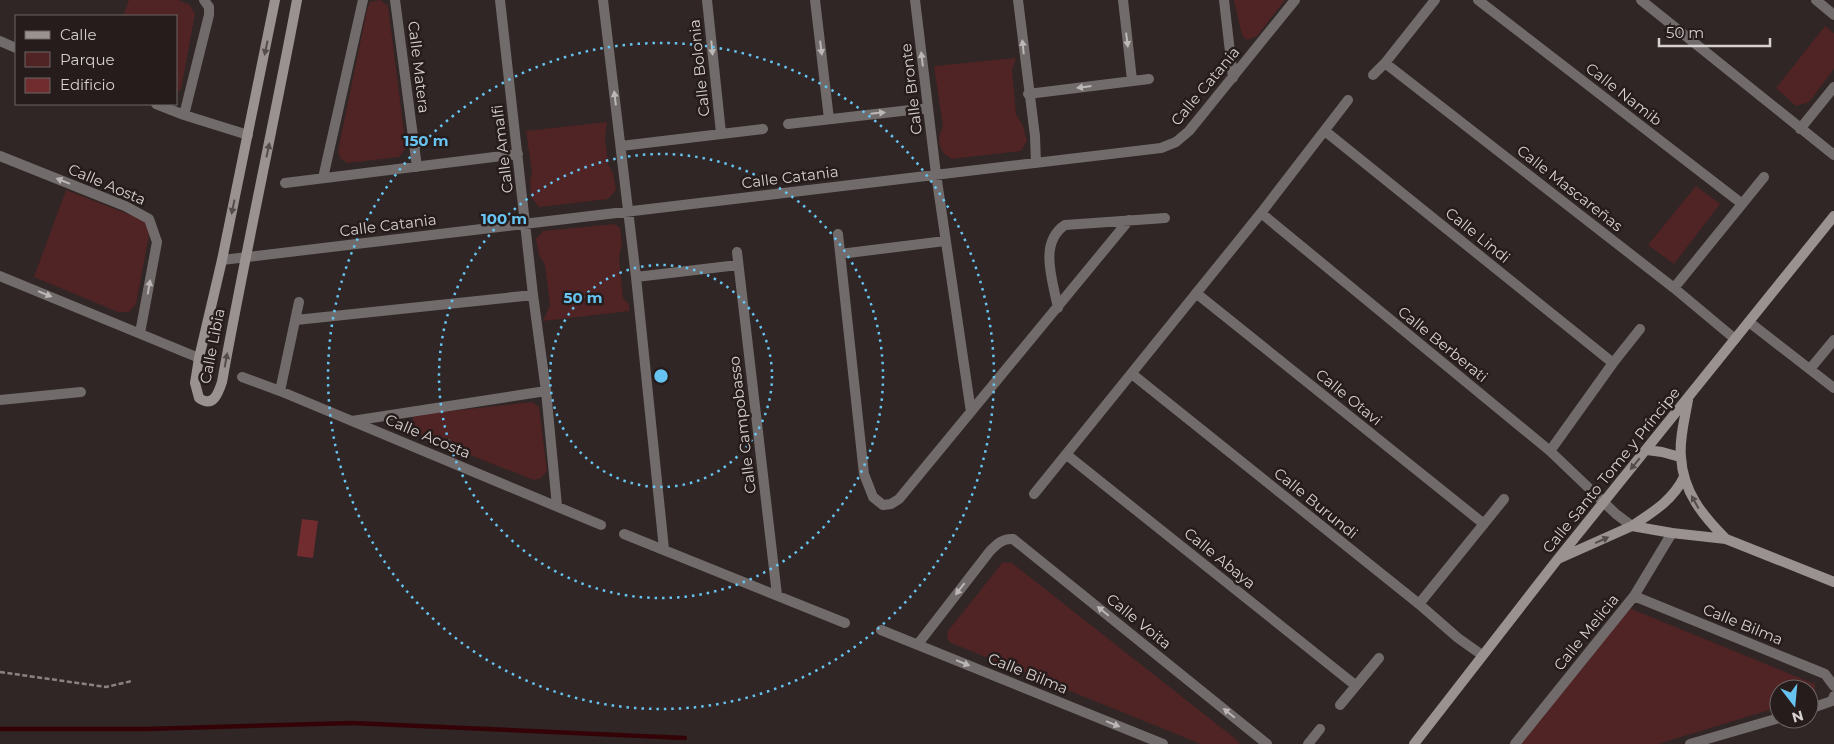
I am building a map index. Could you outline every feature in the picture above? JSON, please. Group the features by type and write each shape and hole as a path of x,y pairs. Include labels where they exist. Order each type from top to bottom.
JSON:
{"street":[{"name":"Calle Libia","path":"275,0 195,383 197,393 202,401 213,400 217,397 222,382 244,258 274,122 297,0"},
{"path":"324,178 362,0"},
{"name":"Calle Matera","path":"395,0 417,167"},
{"name":"Calle Amalfi","path":"500,0 533,295 546,391 557,506"},
{"path":"603,0 636,277 664,548"},
{"name":"Calle Bolonia","path":"707,0 721,133"},
{"path":"815,0 829,119"},
{"name":"Calle Bronte","path":"915,0 945,241 972,412"},
{"path":"1018,0 1028,94 1035,136 1036,163"},
{"path":"1123,0 1132,80"},
{"path":"1224,0 1233,78"},
{"name":"Calle Catania","path":"222,260 1161,148 1176,142 1200,119 1295,0"},
{"path":"1373,75 1386,63 1435,0"},
{"name":"Calle Namib","path":"1478,0 1741,203"},
{"path":"1641,0 1834,155"},
{"path":"1816,0 1834,15"},
{"path":"184,115 209,15 206,4"},
{"path":"0,41 15,48"},
{"name":"Calle Mascareñas","path":"1386,63 1674,288 1735,339"},
{"path":"1028,94 1149,79"},
{"path":"1800,129 1834,87"},
{"path":"1034,494 1261,213 1348,100"},
{"path":"159,105 248,135"},
{"path":"788,124 928,108"},
{"path":"621,146 721,133 763,130"},
{"name":"Calle Lindi","path":"1325,131 1613,363"},
{"path":"285,183 518,154"},
{"name":"Calle Aosta","path":"0,156 125,206 149,219 157,242 140,333"},
{"path":"1674,288 1764,177"},
{"name":"Calle Berberati","path":"1261,213 1550,451 1632,526"},
{"name":"Calle Santo Tome y Príncipe","path":"1414,744 1557,560 1834,216"},
{"path":"1058,308 1048,253 1059,229 1065,226 1166,218"},
{"path":"838,234 864,474 873,497 882,504 891,504 899,499 972,412 1128,220"},
{"path":"840,254 945,241"},
{"name":"Calle Campobasso","path":"737,252 777,595"},
{"path":"636,277 738,264"},
{"path":"0,276 200,358"},
{"name":"Calle Otavi","path":"1196,293 1484,524"},
{"path":"296,320 533,295"},
{"path":"280,391 299,302"},
{"path":"1749,322 1834,388"},
{"path":"1550,451 1613,363 1640,329"},
{"path":"1810,369 1834,340"},
{"name":"Calle Burundi","path":"1132,374 1419,604 1458,638 1482,655"},
{"name":"Calle Acosta","path":"242,377 280,391 601,525"},
{"path":"352,421 546,391"},
{"path":"0,400 81,392"},
{"path":"1688,398 1680,456 1684,477 1695,502 1705,518 1726,539"},
{"path":"1647,450 1680,456"},
{"name":"Calle Abaya","path":"1067,454 1355,685"},
{"path":"1557,560 1632,526 1668,500 1679,487 1684,477"},
{"path":"1419,604 1504,499"},
{"path":"1632,526 1726,539 1834,582"},
{"name":"Calle Melicia","path":"1515,744 1634,596 1672,533"},
{"path":"624,534 664,548 844,623"},
{"name":"Calle Voita","path":"918,644 990,551 999,542 1013,539 1267,744"},
{"name":"Calle Bilma","path":"1634,596 1825,674 1834,686"},
{"name":"Calle Bilma","path":"881,630 1163,744"},
{"path":"1340,704 1379,658"},
{"path":"1819,705 1832,700 1834,696"},
{"path":"1690,744 1769,721"},
{"path":"1308,744 1320,729"}],"path":[{"path":"0,672 106,687 132,680"}],"green space":[{"path":"129,0 178,0 190,5 195,14 181,89 178,92 178,15 123,15"},
{"path":"380,0 388,6 406,148 399,157 347,163 340,158 338,151 367,10 370,2"},
{"path":"1234,0 1285,0 1257,36 1247,40 1242,35"},
{"path":"1825,26 1834,33 1834,69 1809,102 1796,106 1776,88"},
{"path":"1016,58 1012,70 1016,114 1023,126 1027,141 1021,151 952,159 944,154 940,147 939,137 943,126 934,66"},
{"path":"607,122 605,137 608,164 613,173 616,190 608,199 539,207 531,197 530,181 532,172 526,131"},
{"path":"1696,186 1720,204 1674,264 1648,245"},
{"path":"66,190 146,221 150,230 136,304 129,312 118,312 34,277"},
{"path":"615,224 620,228 622,243 619,258 623,298 629,304 629,311 543,321 550,305 545,265 539,255 536,239 543,231"},
{"path":"532,402 539,407 547,471 541,478 534,480 416,434 410,427 414,415"},
{"path":"1003,562 1012,563 1240,744 1201,744 951,643 947,639 948,631"},
{"path":"1629,608 1803,679 1769,679 1769,710 1658,744 1521,744"}],"building":[{"path":"302,519 318,521 313,558 297,556"}],"waterway":[{"path":"0,729 146,729 352,723 685,738"}]}
